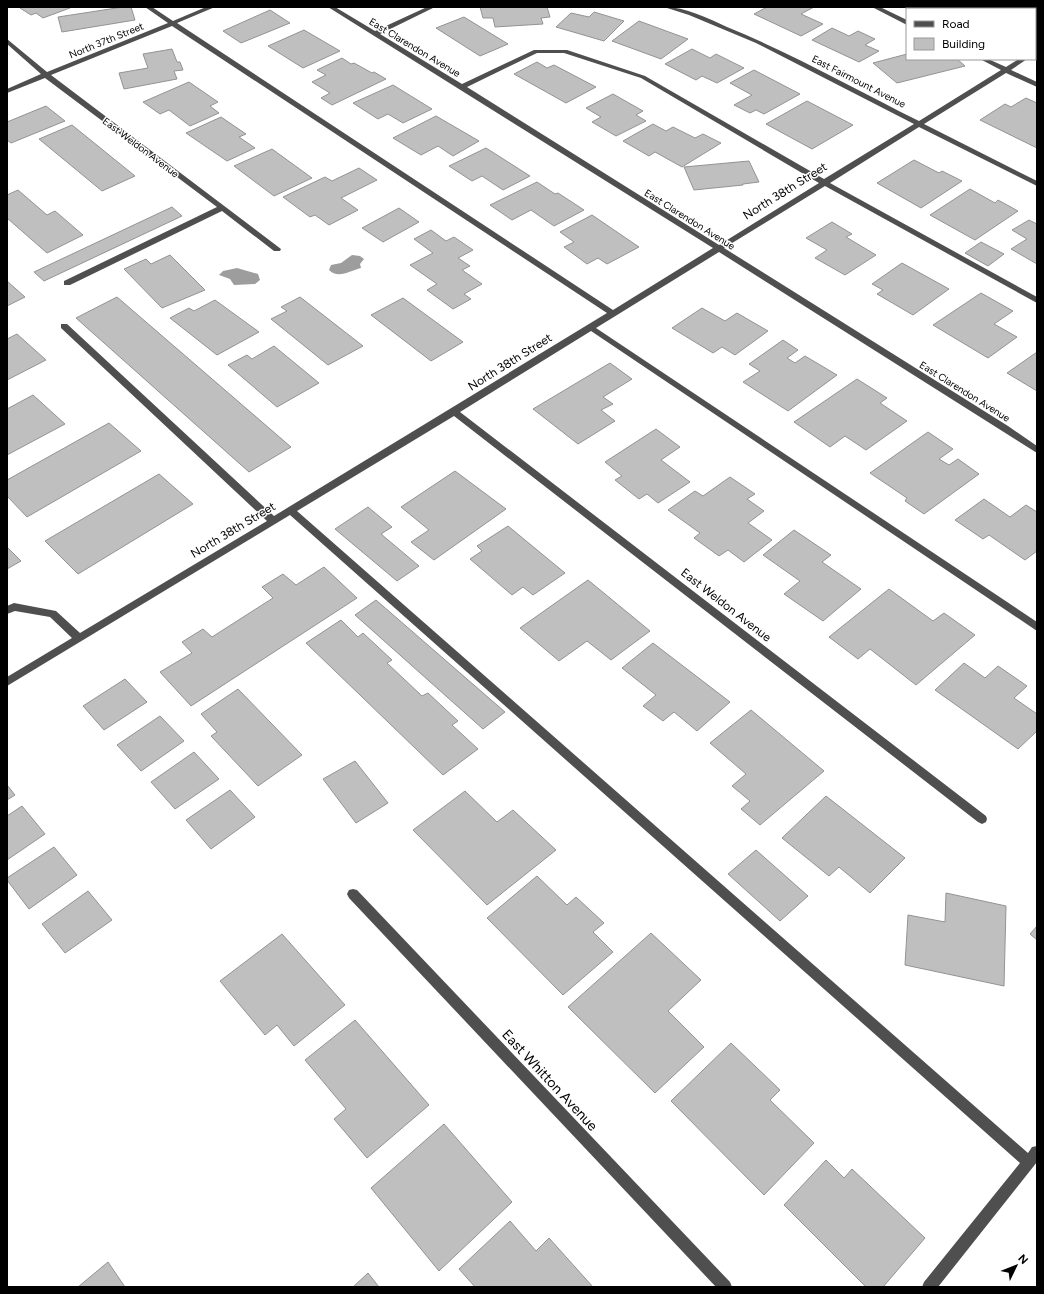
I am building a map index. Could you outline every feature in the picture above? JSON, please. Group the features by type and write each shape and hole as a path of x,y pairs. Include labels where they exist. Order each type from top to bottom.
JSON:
{"street":[{"path":"148,7 612,313"},
{"name":"North 37th Street","path":"7,91 212,7"},
{"name":"East Clarendon Avenue","path":"331,7 462,87 999,424 1037,450"},
{"path":"375,34 432,7"},
{"name":"East Fairmount Avenue","path":"667,7 691,14 758,42 920,123 1037,184"},
{"path":"875,7 906,22"},
{"name":"East Weldon Avenue","path":"7,41 46,75 277,250"},
{"path":"462,87 536,51 565,51 643,77 824,182 1037,300"},
{"path":"985,60 1037,85"},
{"name":"North 38th Street","path":"7,682 454,412 1022,60"},
{"path":"67,283 222,208"},
{"path":"64,326 273,521"},
{"path":"590,327 1037,627"},
{"name":"East Weldon Avenue","path":"454,412 982,819"},
{"path":"290,510 1033,1157 929,1287"},
{"path":"7,610 14,608 53,614 78,638"},
{"name":"East Whitton Avenue","path":"353,894 724,1287"}],"shaded area":[{"path":"352,255 360,256 364,259 360,264 361,268 340,274 333,273 329,270 331,265 341,263"},
{"path":"237,268 258,274 260,280 255,284 234,285 230,279 219,275 223,271"}],"building":[{"path":"131,7 135,20 62,32 58,17"},
{"path":"480,7 547,7 550,17 541,18 543,24 495,27 493,18 483,18"},
{"path":"767,7 814,7 801,14 823,24 801,36 754,14"},
{"path":"977,7 984,8 966,8"},
{"path":"20,8 70,8 43,18 36,13 31,15"},
{"path":"270,10 290,23 241,43 223,31"},
{"path":"594,12 624,21 604,41 556,27 571,13 589,17"},
{"path":"464,17 508,44 480,56 436,28"},
{"path":"639,21 688,39 661,59 612,41"},
{"path":"832,28 849,36 858,31 875,39 865,45 879,51 859,62 812,40"},
{"path":"304,30 340,51 303,68 268,46"},
{"path":"172,49 177,62 180,62 183,70 174,71 177,79 124,89 119,73 148,68 143,54"},
{"path":"692,49 710,58 716,54 744,68 717,83 702,76 696,80 665,64"},
{"path":"906,54 906,60 958,60 965,66 897,83 873,63"},
{"path":"342,58 351,64 354,63 386,79 332,105 321,98 330,93 312,82 326,75 317,70"},
{"path":"537,62 547,68 554,65 596,87 566,103 514,74"},
{"path":"754,70 800,94 764,114 756,110 750,113 734,105 752,95 730,83"},
{"path":"189,82 218,102 210,106 219,113 190,126 169,110 160,114 143,102"},
{"path":"393,85 432,109 403,123 388,114 378,119 353,103"},
{"path":"613,94 643,111 636,115 646,121 616,136 592,122 601,117 586,108"},
{"path":"1026,98 1037,103 1037,148 980,120 1005,104 1011,107"},
{"path":"807,101 853,125 812,149 766,124"},
{"path":"46,106 65,121 11,143 7,140 7,122"},
{"path":"436,116 479,141 453,156 438,146 421,155 393,138"},
{"path":"221,117 246,134 239,137 255,148 227,161 186,133"},
{"path":"653,124 666,131 673,127 695,138 703,134 721,143 682,167 655,152 649,156 623,141"},
{"path":"72,125 135,176 102,191 39,139"},
{"path":"486,148 530,176 503,190 482,176 472,181 449,166"},
{"path":"272,149 312,178 274,196 234,166"},
{"path":"914,160 939,173 942,171 962,181 921,208 877,183"},
{"path":"749,161 759,182 694,190 684,167"},
{"path":"359,168 377,180 341,198 358,210 329,225 315,215 310,217 283,197 325,177 332,181"},
{"path":"537,182 555,194 558,193 584,210 554,226 531,210 512,220 490,205"},
{"path":"970,189 995,203 998,200 1018,211 975,240 930,215"},
{"path":"18,190 47,215 55,211 83,235 47,253 7,218 7,195"},
{"path":"172,207 182,216 44,281 34,272"},
{"path":"399,208 419,222 383,242 362,228"},
{"path":"592,215 639,247 607,264 598,258 587,264 564,247 574,242 560,232"},
{"path":"1029,220 1037,224 1037,264 1011,249 1027,239 1012,230"},
{"path":"832,222 852,234 846,237 876,255 845,275 815,258 827,250 806,238"},
{"path":"431,230 446,241 454,237 473,250 458,258 470,266 462,270 482,284 464,294 471,299 453,309 427,290 437,284 410,265 433,253 414,239"},
{"path":"981,242 1004,254 988,266 965,253"},
{"path":"170,255 205,290 162,308 124,269 146,259 151,264"},
{"path":"902,263 949,289 913,315 877,294 883,290 872,284"},
{"path":"7,281 25,297 7,306"},
{"path":"981,293 1013,311 994,324 1017,337 988,358 933,325"},
{"path":"117,297 291,447 249,472 76,318"},
{"path":"300,297 363,346 328,365 271,319 287,311 281,307"},
{"path":"403,298 463,342 431,361 371,315"},
{"path":"215,300 259,332 217,355 170,318 189,308 194,311"},
{"path":"702,308 725,321 737,313 768,331 735,355 722,347 713,353 672,328"},
{"path":"17,334 46,360 7,380 7,339"},
{"path":"783,340 798,350 787,358 795,363 805,356 837,375 788,411 743,382 760,371 749,364"},
{"path":"274,346 319,383 277,407 228,365 247,355 252,359"},
{"path":"1037,352 1037,391 1007,373"},
{"path":"610,363 632,379 603,397 613,404 601,410 615,421 578,444 533,409"},
{"path":"857,379 887,398 880,403 907,421 866,450 845,436 830,447 794,422"},
{"path":"33,395 65,424 7,455 7,409"},
{"path":"109,423 141,451 27,517 7,496 7,480"},
{"path":"656,429 680,447 661,460 690,482 658,503 647,494 639,499 615,480 622,476 605,462"},
{"path":"928,432 953,449 939,459 949,465 958,459 979,474 924,514 905,501 907,498 870,473"},
{"path":"455,471 506,509 434,560 411,542 429,530 401,507"},
{"path":"159,474 193,504 78,574 45,541"},
{"path":"730,477 755,494 747,499 764,511 748,523 772,540 744,562 728,550 719,556 694,538 700,533 668,510 695,491 703,496"},
{"path":"984,499 1010,517 1026,505 1037,512 1037,551 1025,560 989,535 983,539 955,520"},
{"path":"368,507 392,527 381,534 419,566 397,581 335,529"},
{"path":"508,526 565,573 533,595 523,587 512,595 470,559 482,551 477,546"},
{"path":"794,530 831,555 822,562 861,589 823,621 784,594 800,581 763,555"},
{"path":"7,547 21,561 7,569"},
{"path":"324,567 357,598 191,706 160,672 192,653 182,642 203,629 212,637 273,598 262,587 283,574 296,585"},
{"path":"588,580 650,631 611,660 587,641 559,661 520,628"},
{"path":"889,589 933,621 944,613 975,635 916,685 870,649 858,659 829,637"},
{"path":"376,600 505,712 483,729 355,615"},
{"path":"341,620 358,637 363,633 392,660 387,663 422,696 428,693 458,721 452,725 478,749 443,775 306,643"},
{"path":"653,643 730,702 697,731 674,712 663,721 643,706 656,695 622,668"},
{"path":"964,663 985,678 998,666 1027,686 1014,698 1037,714 1037,731 1018,749 935,690"},
{"path":"125,679 147,702 104,730 83,706"},
{"path":"238,689 302,755 258,786 211,736 217,732 201,714"},
{"path":"751,710 824,771 760,825 741,809 750,801 732,786 746,774 710,743"},
{"path":"160,716 184,741 141,771 117,745"},
{"path":"194,752 219,779 175,809 151,782"},
{"path":"355,761 388,803 356,823 323,779"},
{"path":"7,785 15,795 7,800"},
{"path":"230,790 255,817 211,849 186,820"},
{"path":"465,791 497,822 513,810 556,850 487,905 413,830"},
{"path":"826,796 905,858 870,893 839,867 829,876 782,838"},
{"path":"22,806 45,834 7,860 7,816"},
{"path":"54,847 77,875 29,909 7,878"},
{"path":"756,850 808,896 780,921 728,874"},
{"path":"537,876 567,905 576,897 604,923 593,932 613,952 563,995 487,918"},
{"path":"88,891 112,920 65,953 42,924"},
{"path":"946,893 1006,906 1004,986 905,965 908,915 945,922"},
{"path":"1037,926 1037,940 1030,934"},
{"path":"651,933 701,980 668,1011 704,1047 655,1093 568,1007"},
{"path":"282,934 345,1005 294,1046 277,1025 265,1035 220,981"},
{"path":"355,1020 429,1105 367,1158 334,1119 346,1109 305,1060"},
{"path":"731,1043 780,1090 770,1100 814,1143 764,1195 671,1101"},
{"path":"444,1124 512,1202 439,1271 371,1188"},
{"path":"826,1160 844,1178 852,1169 925,1238 883,1287 866,1287 784,1205"},
{"path":"510,1221 536,1251 549,1238 593,1287 475,1287 459,1269"},
{"path":"108,1262 125,1287 78,1287"},
{"path":"368,1273 379,1287 353,1287"}]}
